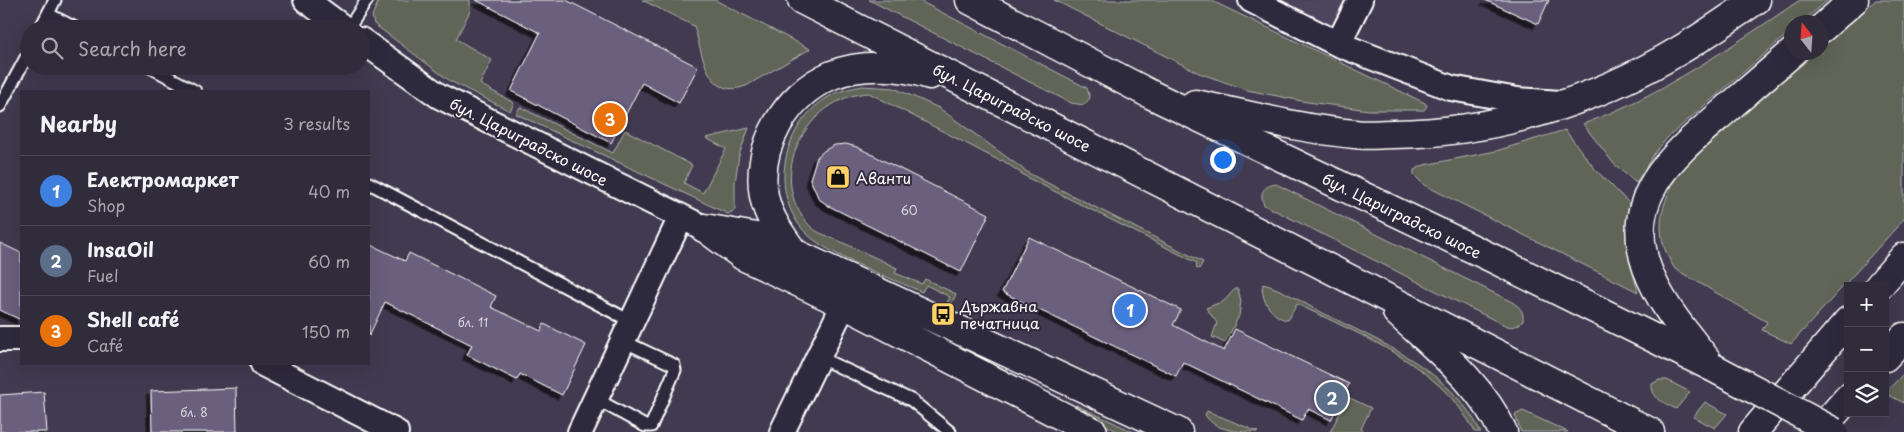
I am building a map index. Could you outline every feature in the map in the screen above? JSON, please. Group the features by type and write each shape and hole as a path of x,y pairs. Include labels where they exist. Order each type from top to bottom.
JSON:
{"main road":[{"name":"бул. Цариградско шосе","path":"802,0 1650,432"},
{"name":"бул. Цариградско шосе","path":"970,0 1152,95 1712,367 1834,432"},
{"path":"1152,95 1304,127 1356,135 1417,134 1461,129 1510,120 1566,104 1614,85 1681,50 1756,0"},
{"path":"1829,22 1854,0"},
{"path":"1712,367 1673,316 1648,269 1641,232 1645,205 1656,180 1676,152 1784,60"},
{"path":"794,253 771,218 764,197 763,157 770,136 779,121 810,88 832,75 852,70 899,68 926,73 991,97"},
{"path":"692,222 756,237 794,253 1178,432"},
{"path":"692,222 743,256 844,304 1050,415 1093,432"},
{"path":"1882,282 1904,257"},
{"path":"1374,291 1469,382 1488,406 1502,432"},
{"path":"1753,432 1844,326"},
{"path":"1889,353 1904,337"},
{"path":"1818,432 1844,403"}],"street":[{"path":"306,0 334,20"},
{"path":"1251,0 1338,44 1451,88 1517,100 1566,104"},
{"path":"1338,44 1360,0"},
{"name":"бул. Цариградско шосе","path":"370,46 439,96 692,222"},
{"path":"580,432 627,331 692,222"},
{"path":"782,432 844,304"},
{"path":"0,339 20,339"},
{"path":"265,365 396,432"}],"lane":[{"path":"45,20 55,0"},
{"path":"353,20 367,0"},
{"path":"48,14 60,20"},
{"path":"0,106 20,69"},
{"path":"165,75 193,90"},
{"path":"370,184 627,331 674,366 675,370 651,426 645,426 596,399"},
{"path":"818,356 911,400 950,432"}],"shaded area":[{"path":"1251,0 1360,0 1338,44"}],"green space":[{"path":"379,0 470,0 470,11 456,39 492,60 480,84 514,103 510,111 450,81 374,24 372,16"},
{"path":"642,0 715,0 810,49 746,86 733,89 722,86 714,81 708,72 694,26"},
{"path":"869,0 918,0 1087,88 1090,98 1084,105 1071,103"},
{"path":"1054,0 1210,0 1425,103 1427,106 1424,110 1369,110 1307,102 1247,90 1199,73"},
{"path":"1800,0 1828,0 1810,15 1784,15 1784,37 1667,138 1654,154 1636,183 1614,164 1583,124 1640,99 1695,69"},
{"path":"1876,0 1904,0 1904,219 1847,282 1844,282 1844,285 1791,344 1762,330 1767,322 1675,269 1667,255 1663,241 1662,214 1671,188 1686,161 1806,60 1829,60 1829,40"},
{"path":"863,86 894,88 939,108 1030,174 1203,262 1199,269 1196,268 1197,263 1028,178 1002,160 1000,161 869,93 846,98 827,108 810,124 798,143 792,164 791,186 797,208 816,231 897,268 895,273 922,284 925,279 956,294 951,305 947,303 950,297 926,285 922,292 845,258 807,234 795,218 787,199 784,180 786,160 791,141 801,123 814,108 834,94"},
{"path":"520,107 613,153 625,130 692,165 684,183 703,193 726,149 706,138 749,128 739,155 735,183 735,210 728,214 516,114"},
{"path":"1565,130 1595,169 1629,203 1626,236 1628,254 1638,292 1424,185 1414,175 1414,170 1424,165 1496,151"},
{"path":"1276,184 1512,302 1521,310 1523,321 1513,327 1502,324 1264,205 1263,191 1268,186"},
{"path":"1263,284 1285,293 1412,360 1451,391 1468,410 1481,432 1475,432 1460,408 1441,388 1397,354 1297,304 1288,320 1277,316 1265,301 1262,290"},
{"path":"1235,289 1238,289 1241,301 1239,316 1225,343 1212,337 1217,323 1206,308 1224,301"},
{"path":"1904,373 1904,403 1889,395 1889,389"},
{"path":"1659,380 1667,380 1690,392 1676,409 1656,397 1652,384"},
{"path":"1348,397 1371,408 1361,429 1366,432 1330,432"},
{"path":"1705,402 1727,414 1715,428 1693,417"},
{"path":"1076,405 1134,432 1119,432 1074,409"},
{"path":"1207,411 1258,432 1222,428 1210,421 1205,415"},
{"path":"1523,411 1568,432 1521,432 1515,415"}],"building":[{"path":"476,0 566,0 698,67 679,103 642,83 611,143 511,91 540,33"},
{"path":"1485,0 1549,0 1538,24"},
{"path":"846,144 857,147 989,214 961,272 829,206 819,199 810,179 817,157 835,145"},
{"path":"1029,237 1181,310 1173,325 1224,351 1235,329 1349,384 1331,420 1308,409 1302,420 1183,362 1176,376 1002,292"},
{"path":"0,243 20,253 20,320 0,310"},
{"path":"370,244 405,261 409,253 496,296 491,307 541,331 544,324 586,345 562,395 520,374 517,380 467,355 472,345 385,302 370,334"},
{"path":"236,388 237,432 152,432 151,391"},
{"path":"44,392 47,432 0,432 0,395"}],"place":[{"name":"Shell café","path":"610,119"},
{"name":"Аванти","path":"838,177"},
{"name":"Електромаркет","path":"1130,310"},
{"name":"Държавна печатница","path":"943,314"},
{"name":"InsaOil","path":"1332,398"}]}
